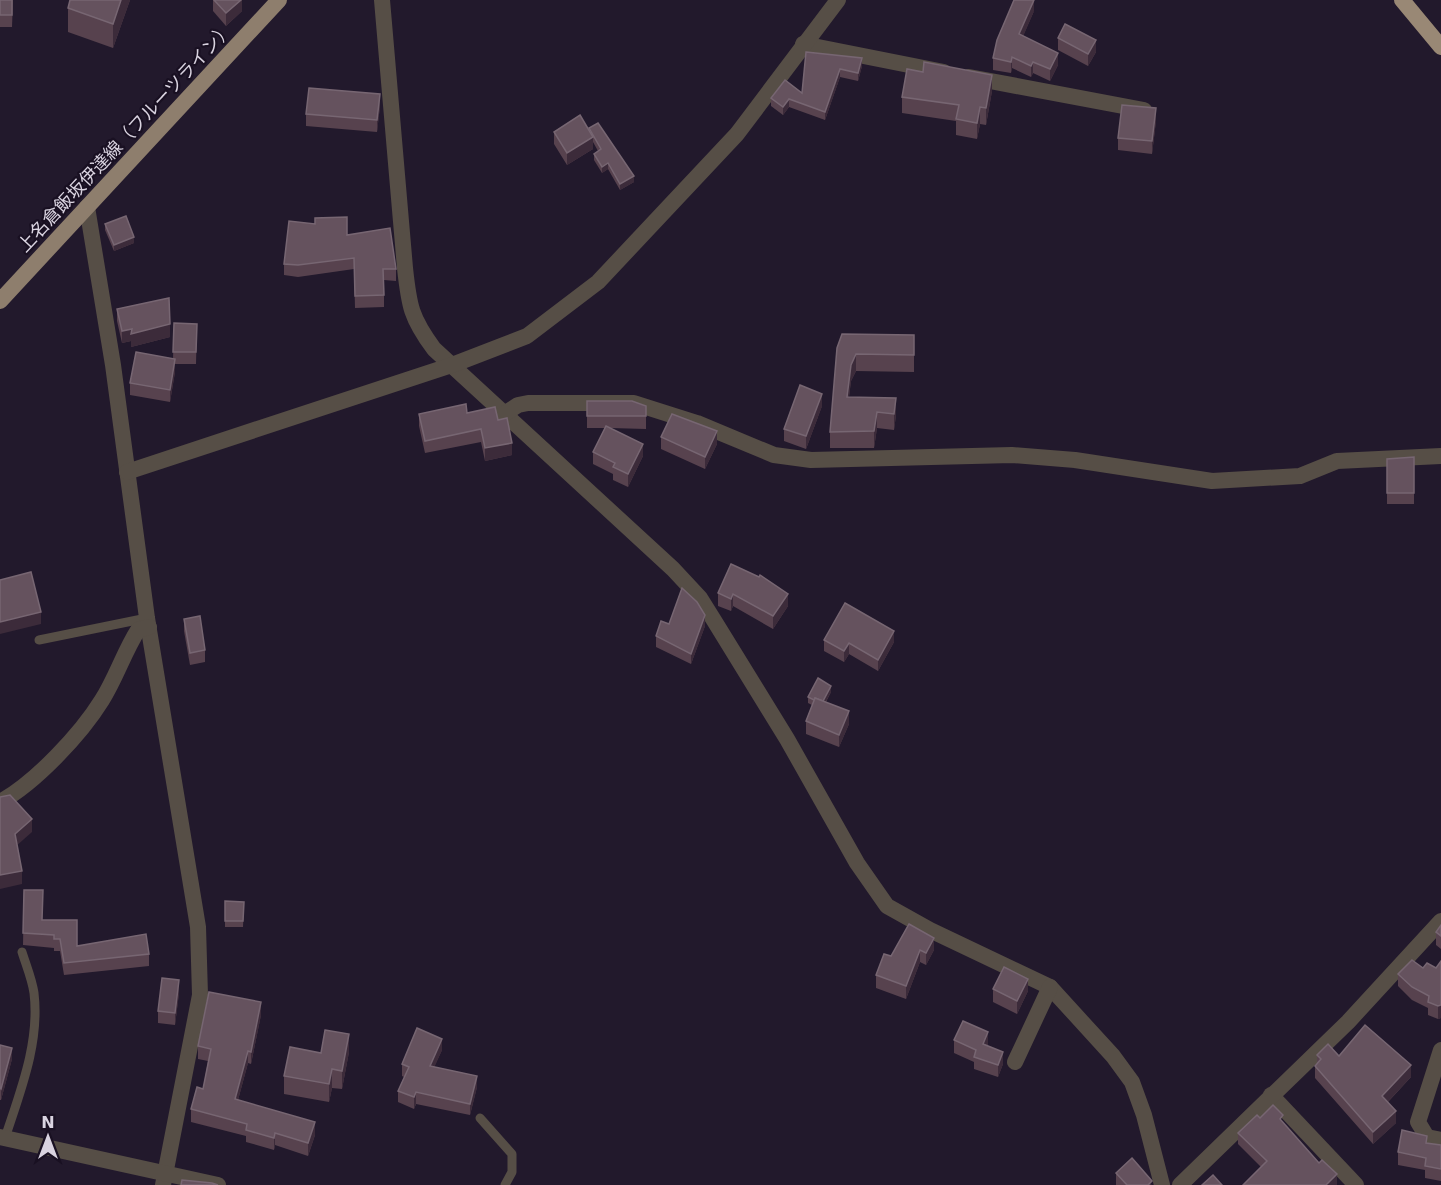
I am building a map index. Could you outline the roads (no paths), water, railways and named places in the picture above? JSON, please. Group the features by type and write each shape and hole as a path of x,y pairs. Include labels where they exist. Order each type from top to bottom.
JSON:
{"highway":[{"path":"1402,0 1441,47"}],"main road":[{"name":"上名倉飯坂伊達線（フルーツライン）","path":"0,301 279,0"}],"street":[{"path":"382,0 409,303 416,325 452,365 673,569 700,598 787,739 857,863 887,906 930,930 1050,987 1075,1011 1132,1082 1144,1116 1162,1185"},
{"path":"127,471 452,365 527,336 598,282 737,134 838,0"},
{"path":"803,44 1150,111"},
{"path":"87,207 148,622 198,927 200,995 163,1179"},
{"path":"504,414 518,405 528,403 623,401 668,412 753,448 787,457 842,460 1012,455 1075,460 1212,481 1300,476 1337,461 1441,456"},
{"path":"0,802 20,789 85,723 102,699 123,654 138,630 148,622"},
{"path":"1180,1185 1270,1095 1348,1022 1441,921"},
{"path":"1016,1062 1050,987"},
{"path":"1441,1050 1418,1122 1427,1137 1441,1140"},
{"path":"1270,1095 1356,1185"},
{"path":"2,1138 163,1179 218,1185"}],"lane":[{"path":"39,640 148,622"},
{"path":"2,1138 25,1074 34,1031 33,993 22,952"},
{"path":"480,1118 512,1155 512,1172 505,1185"}]}
